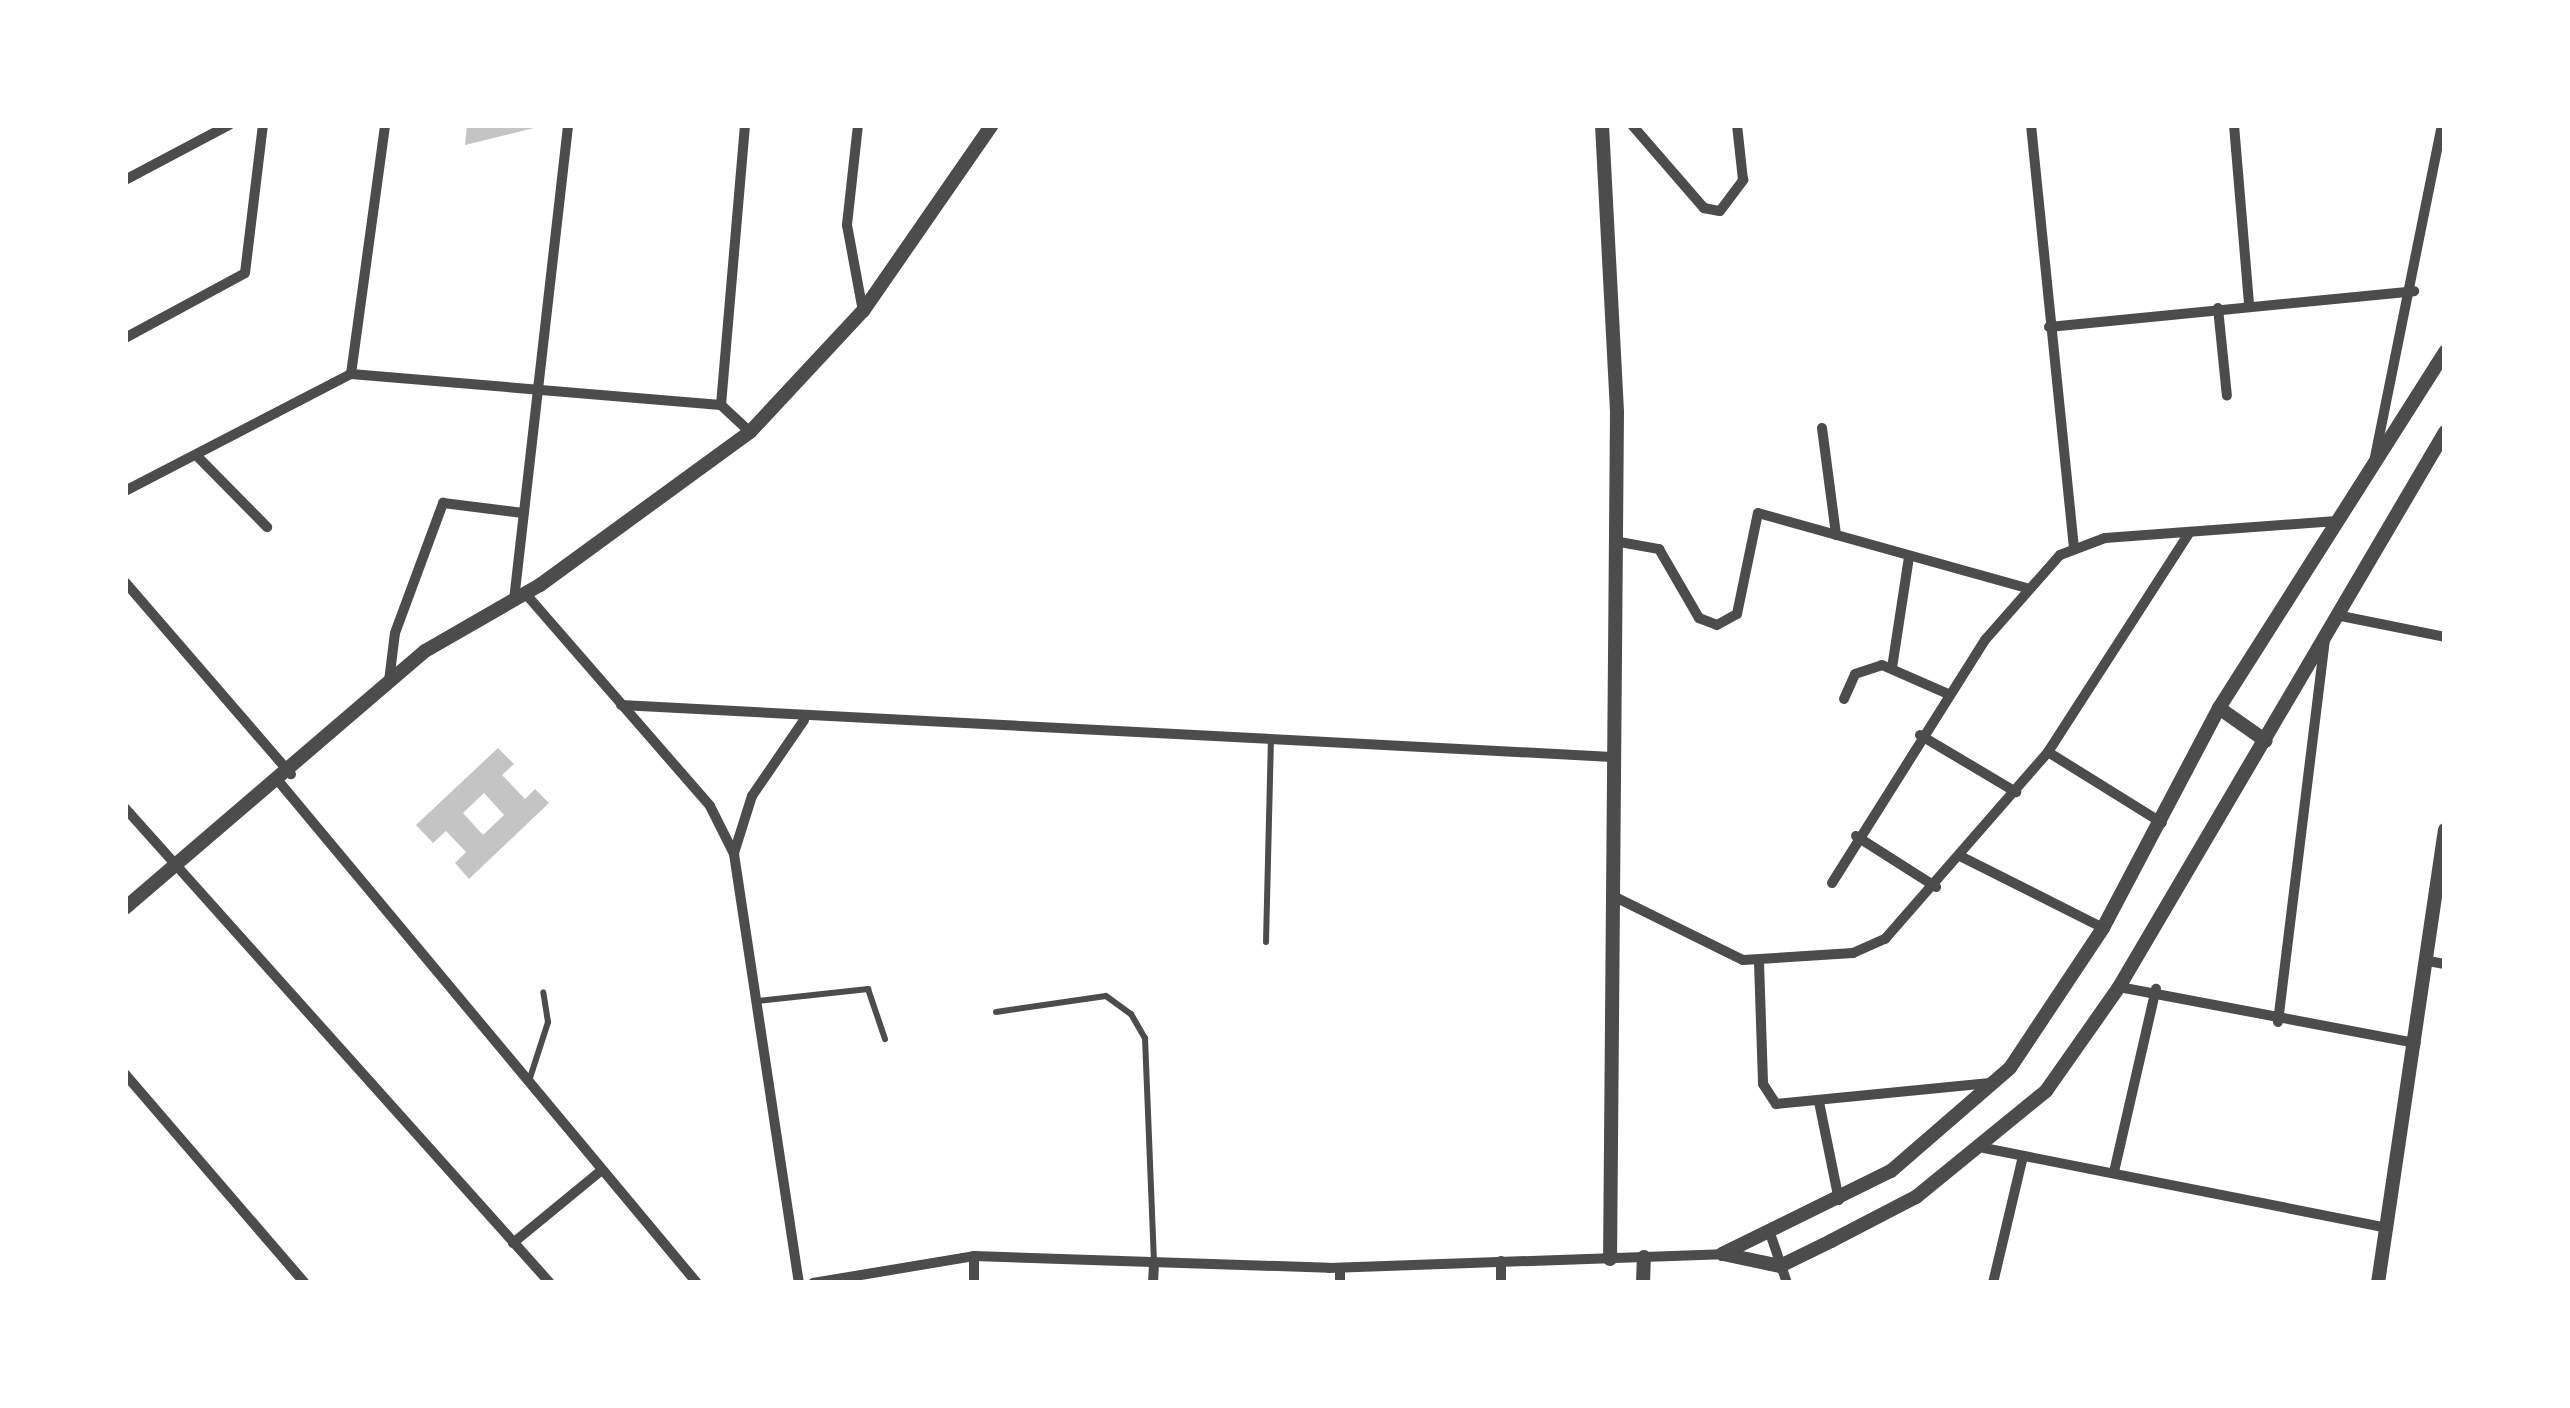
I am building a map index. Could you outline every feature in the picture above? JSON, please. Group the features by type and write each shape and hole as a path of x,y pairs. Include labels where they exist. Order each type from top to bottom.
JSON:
{"street":[{"path":"125,180 230,125"},
{"path":"125,338 245,273 264,125"},
{"path":"352,374 384,125"},
{"path":"568,125 524,513 520,596 710,806 734,854 800,1283"},
{"path":"721,404 745,125"},
{"path":"858,125 847,224 863,311"},
{"path":"125,908 171,866 285,779 426,650 520,596 750,432 863,311 992,125"},
{"path":"1602,125 1618,412 1610,1259"},
{"path":"1632,125 1704,208 1720,210 1742,180 1737,125"},
{"path":"2031,125 2074,548"},
{"path":"2234,125 2249,304"},
{"path":"2374,461 2414,291 2442,125"},
{"path":"2049,327 2249,304 2414,291"},
{"path":"2218,308 2227,396"},
{"path":"1722,1254 1771,1236 1916,1154 1996,1082 2103,928 2164,824 2219,708 2445,352"},
{"path":"125,490 352,374 721,404 750,432"},
{"path":"1822,428 1836,535"},
{"path":"813,1283 974,1256 1340,1268 1722,1254 1780,1266 1916,1197 1984,1148 2046,1090 2119,987 2445,432"},
{"path":"197,456 267,528"},
{"path":"388,685 395,633 443,502 524,513"},
{"path":"1614,542 1658,550 1698,618 1718,625 1737,614 1755,515 2026,588"},
{"path":"1832,883 1856,836 1948,694 2026,588 2074,548 2190,532 2336,522"},
{"path":"1612,895 1714,952 1759,962 1864,950 1936,886 2048,752 2190,532"},
{"path":"1892,668 1909,557"},
{"path":"125,582 697,1283"},
{"path":"2336,615 2445,638"},
{"path":"2278,1022 2325,638"},
{"path":"1844,699 1862,669 1892,668 1948,694"},
{"path":"620,704 804,720 1612,758"},
{"path":"2219,708 2266,741"},
{"path":"734,854 752,796 804,720"},
{"path":"1920,736 2016,792"},
{"path":"2048,752 2164,824"},
{"path":"125,808 171,866 550,1283"},
{"path":"2378,1283 2417,1043 2445,830"},
{"path":"1856,836 1936,886"},
{"path":"1960,856 2103,928"},
{"path":"2428,961 2445,964"},
{"path":"1759,962 1770,1100 1819,1102 1996,1082"},
{"path":"2119,987 2156,989 2278,1022 2417,1043"},
{"path":"2114,1172 2156,989"},
{"path":"125,1074 305,1283"},
{"path":"1819,1102 1839,1200"},
{"path":"1984,1148 2022,1160 2114,1172 2387,1228"},
{"path":"1993,1283 2022,1160"},
{"path":"513,1242 602,1170"},
{"path":"1771,1236 1787,1283"},
{"path":"974,1256 974,1283"},
{"path":"1643,1283 1644,1257"},
{"path":"1501,1261 1502,1283"},
{"path":"1154,1264 1154,1283"},
{"path":"1340,1268 1340,1283"}],"lane":[{"path":"1266,942 1272,742"},
{"path":"756,1001 868,989 886,1039"},
{"path":"530,1081 548,1022 542,992"},
{"path":"996,1012 1106,996 1131,1014 1145,1038 1154,1264"}],"building":[{"path":"467,125 541,125 542,126 465,145"},
{"path":"498,748 514,764 502,775 525,799 535,789 549,803 469,879 455,863 466,852 446,831 433,843 416,825","holes":["484,793 504,815 483,835 463,813"]}]}
